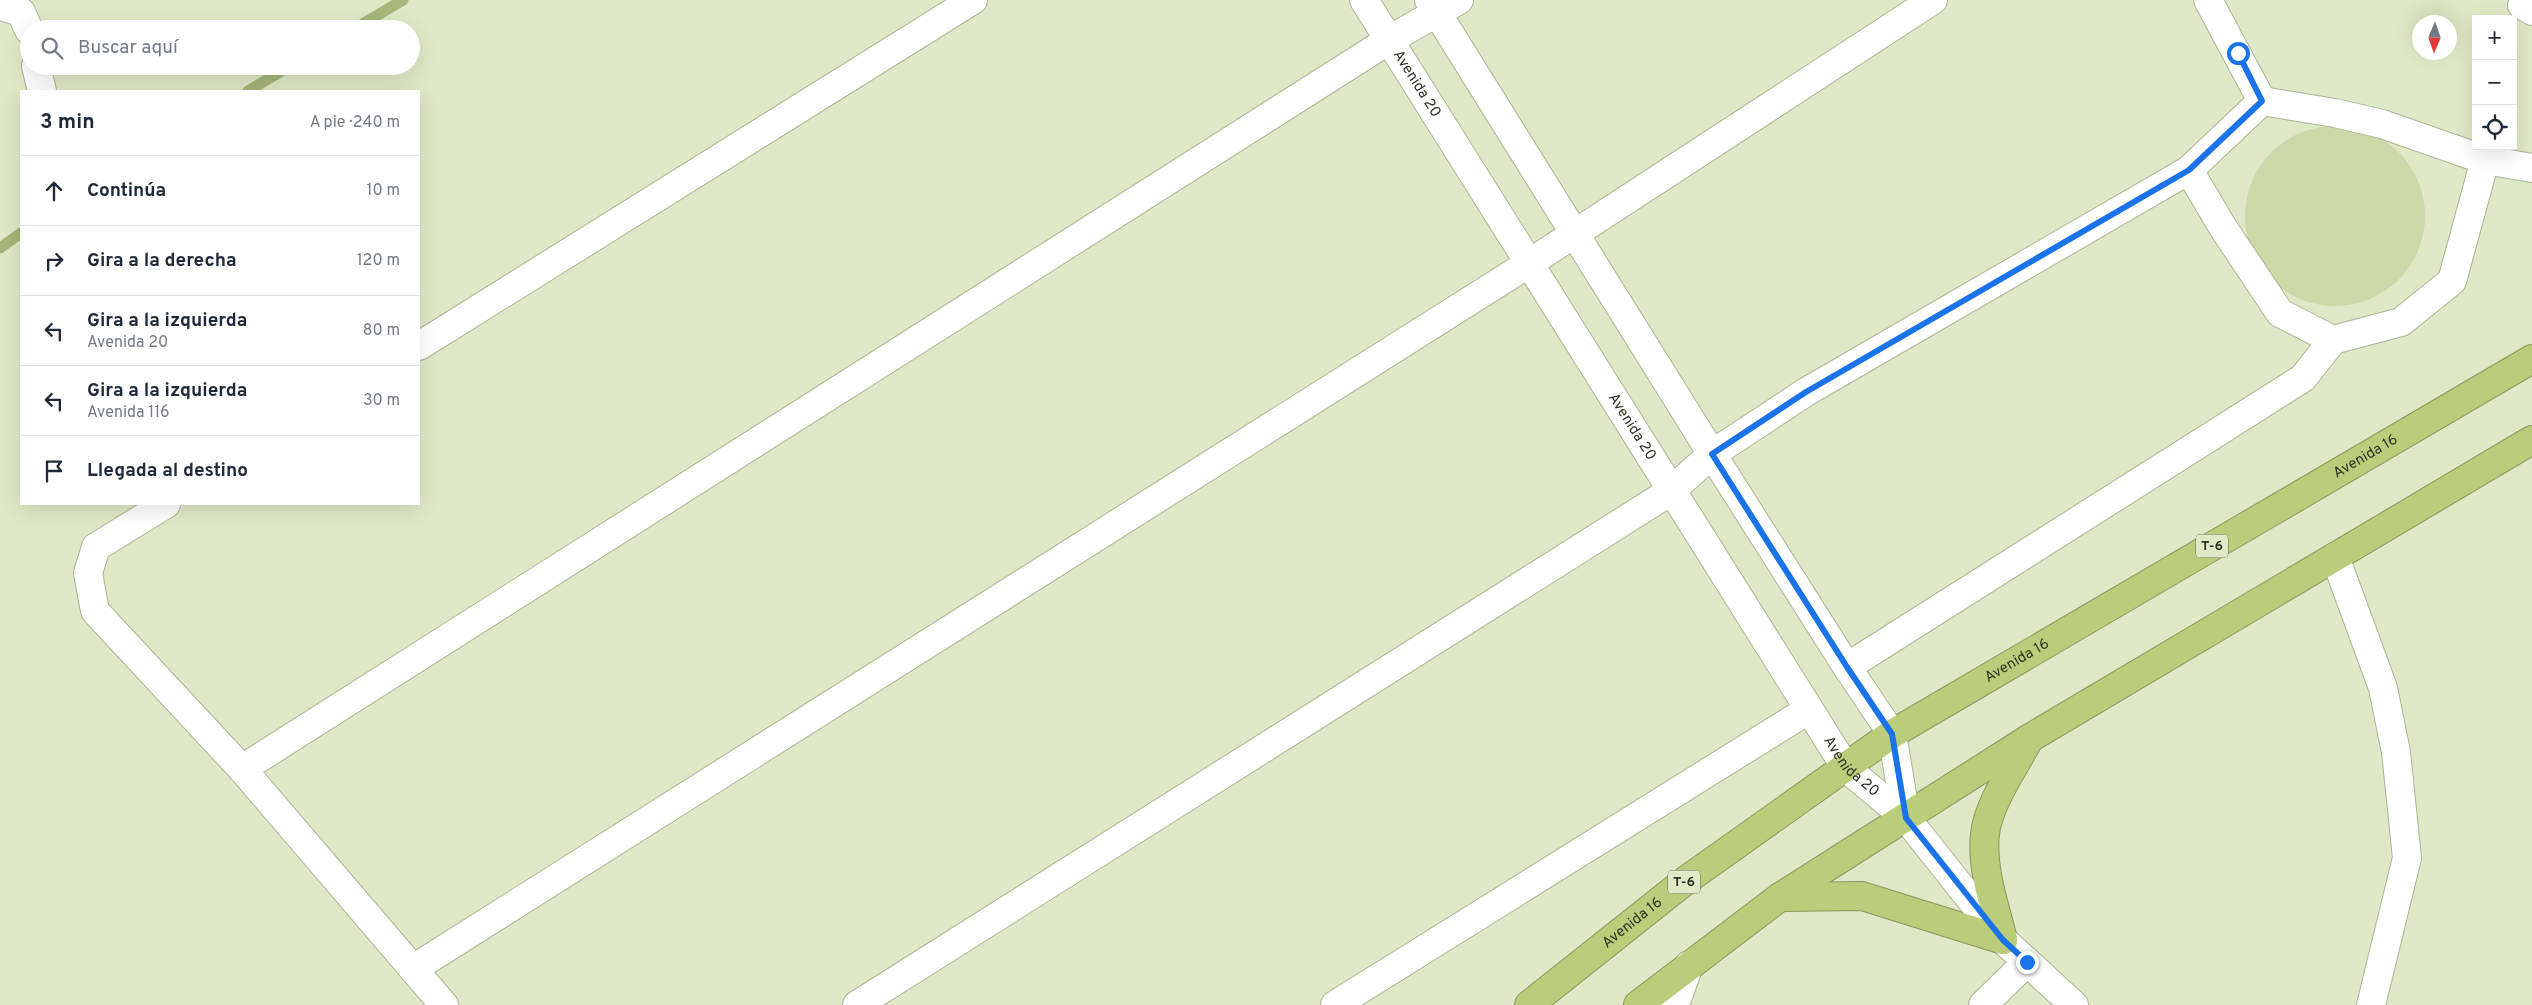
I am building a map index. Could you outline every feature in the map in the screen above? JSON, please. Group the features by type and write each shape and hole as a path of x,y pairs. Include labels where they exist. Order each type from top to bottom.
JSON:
{"highway":[{"name":"Avenida 16","path":"1530,1005 1685,881 1892,734 2532,359"},
{"path":"1638,1005 1780,897 2030,738 2532,440"},
{"path":"2003,940 1984,859 1985,832 1993,807 2030,738"},
{"path":"1780,897 1862,896 2003,940"}],"street":[{"path":"420,345 973,0"},
{"name":"Avenida 20","path":"1364,0 1846,768 1906,818"},
{"path":"413,969 1528,264 1933,0"},
{"path":"2208,0 2262,101"},
{"path":"242,769 1442,5"},
{"name":"Avenida 20","path":"1442,5 1575,232 1712,454 1847,667 1892,734 1906,818"},
{"path":"0,6 21,12 25,20"},
{"path":"38,75 42,90"},
{"path":"2262,101 2334,113 2382,124 2485,160 2532,168"},
{"path":"856,1005 1671,491 1712,454 1806,392 2189,170 2262,101"},
{"path":"1847,667 2303,378 2333,340 2402,322 2452,280 2485,160"},
{"path":"2189,170 2222,226 2280,313 2333,340"},
{"path":"164,505 96,547 88,573 95,611 242,769 444,1005"},
{"path":"2335,557 2383,688 2396,752 2406,858 2371,1005"},
{"path":"1335,1005 1808,710"},
{"path":"1906,818 2003,940 2074,1005"},
{"path":"1983,1005 2027,962"},
{"path":"1675,1005 1689,965"}],"green space":[{"path":"2335,126 2353,128 2369,133 2385,141 2399,152 2410,166 2418,182 2423,198 2425,216 2423,234 2418,250 2410,266 2399,280 2385,291 2369,299 2353,304 2335,306 2317,304 2301,299 2285,291 2271,280 2260,266 2252,250 2247,234 2245,216 2247,198 2252,182 2260,166 2271,152 2285,141 2301,133 2317,128"}],"waterway":[{"path":"369,20 403,0"},
{"path":"250,90 275,75"},
{"path":"0,248 20,234"}],"route":[{"path":"2027,962 2003,940 1906,818 1892,734 1847,667 1712,454 1806,392 2189,170 2262,101 2238,53"}]}
